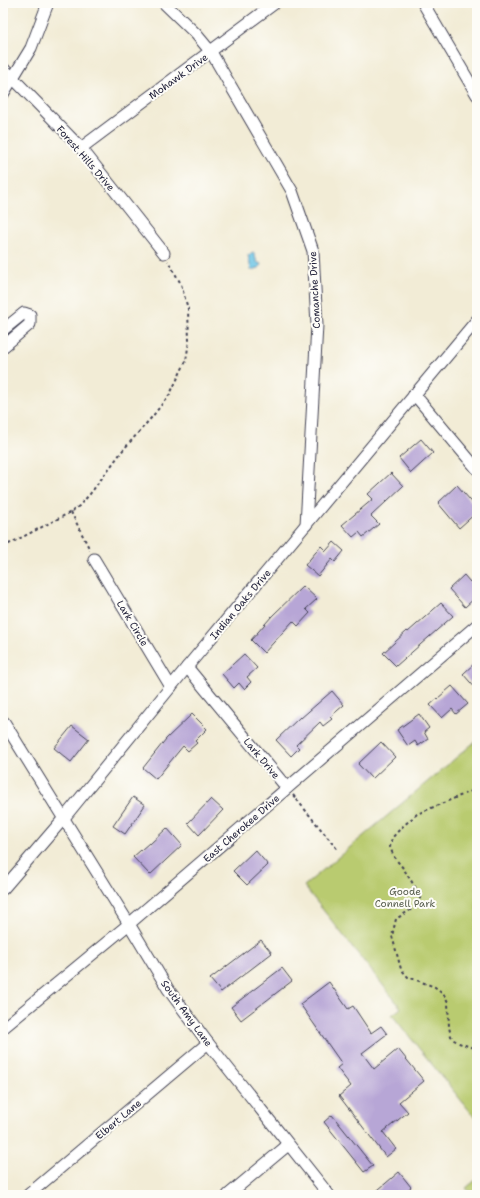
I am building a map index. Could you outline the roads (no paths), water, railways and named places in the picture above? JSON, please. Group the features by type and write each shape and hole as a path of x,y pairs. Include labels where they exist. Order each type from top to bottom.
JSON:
{"street":[{"path":"3,94 31,48 48,3"},
{"name":"Comanche Drive","path":"164,3 196,34 211,52 292,191 313,251 317,325 306,525"},
{"name":"Mohawk Drive","path":"81,148 276,3"},
{"path":"422,3 477,95"},
{"name":"Forest Hills Drive","path":"3,68 81,148 164,253"},
{"path":"3,330 24,313 30,314 30,324 3,347"},
{"name":"Indian Oaks Drive","path":"3,889 64,818 187,667 477,320"},
{"path":"414,394 477,469"},
{"name":"Lark Circle","path":"94,559 171,687"},
{"name":"East Cherokee Drive","path":"3,1028 129,924 477,625"},
{"name":"Lark Drive","path":"187,667 288,788"},
{"path":"4,722 64,818"},
{"name":"South Amy Lane","path":"64,818 168,989 208,1043 329,1195"},
{"name":"Elbert Lane","path":"28,1195 208,1043"},
{"path":"228,1195 288,1145"}],"water":[{"path":"254,253 257,262 261,264 259,268 251,270 248,255"}],"park label":[{"name":"Goode Connell Park","path":"405,896"}]}
